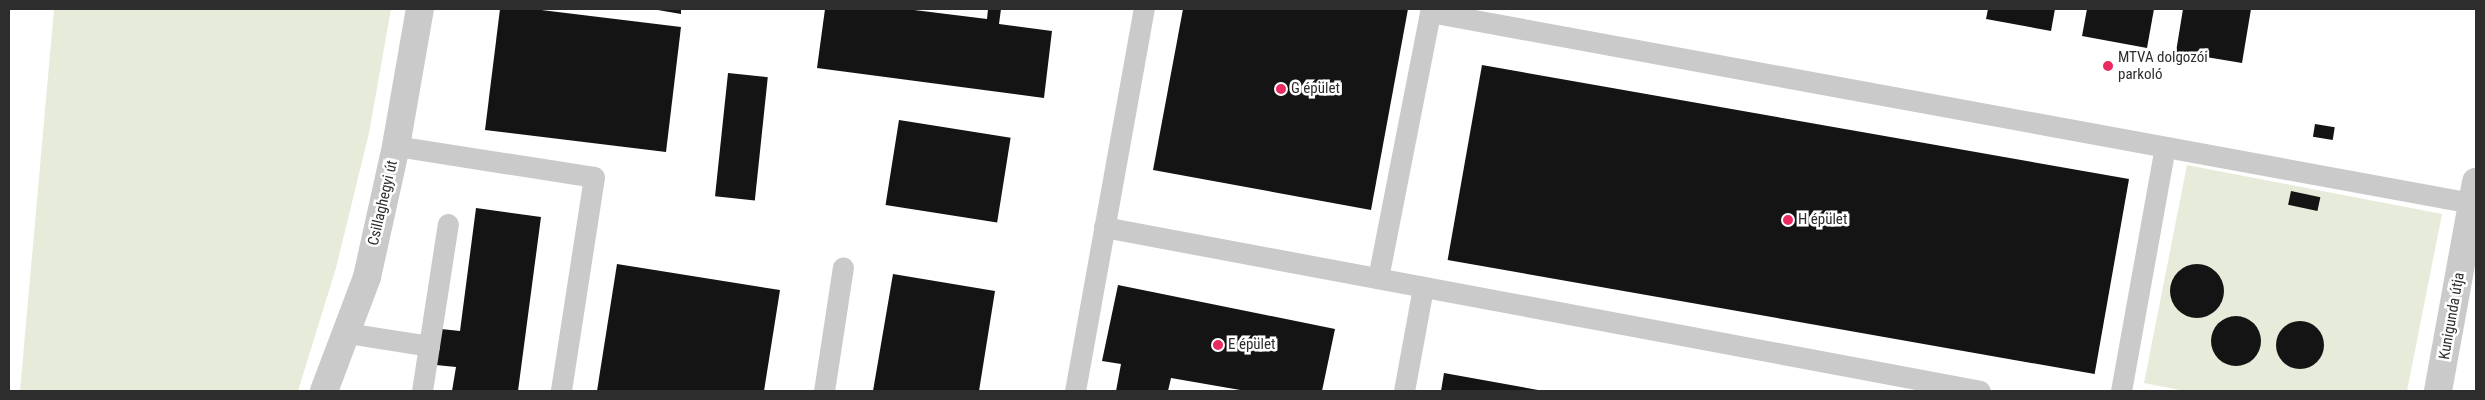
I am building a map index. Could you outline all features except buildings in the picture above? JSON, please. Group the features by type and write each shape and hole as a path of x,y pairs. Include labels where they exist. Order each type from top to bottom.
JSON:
{"street":[{"name":"Csillaghegyi út","path":"324,391 367,277 396,146 420,9"},
{"name":"Kunigunda útja","path":"2438,391 2474,192"}],"lane":[{"path":"1075,391 1144,9"},
{"path":"1378,278 1430,10 2165,147 2474,192"},
{"path":"396,146 594,177 561,391"},
{"path":"2121,391 2165,147"},
{"path":"422,391 448,224"},
{"path":"1104,227 1980,391"},
{"path":"824,391 843,267"},
{"path":"1404,391 1423,287"},
{"path":"347,333 429,346"}],"green space":[{"path":"54,9 391,9 369,133 336,268 298,391 20,391"},
{"path":"2187,165 2442,214 2407,391 2185,391 2144,383"}],"place":[{"name":"MTVA dolgozói parkoló","path":"2108,66"},
{"name":"G épület","path":"1281,89"},
{"name":"H épület","path":"1788,220"},
{"name":"E épület","path":"1218,345"}]}
